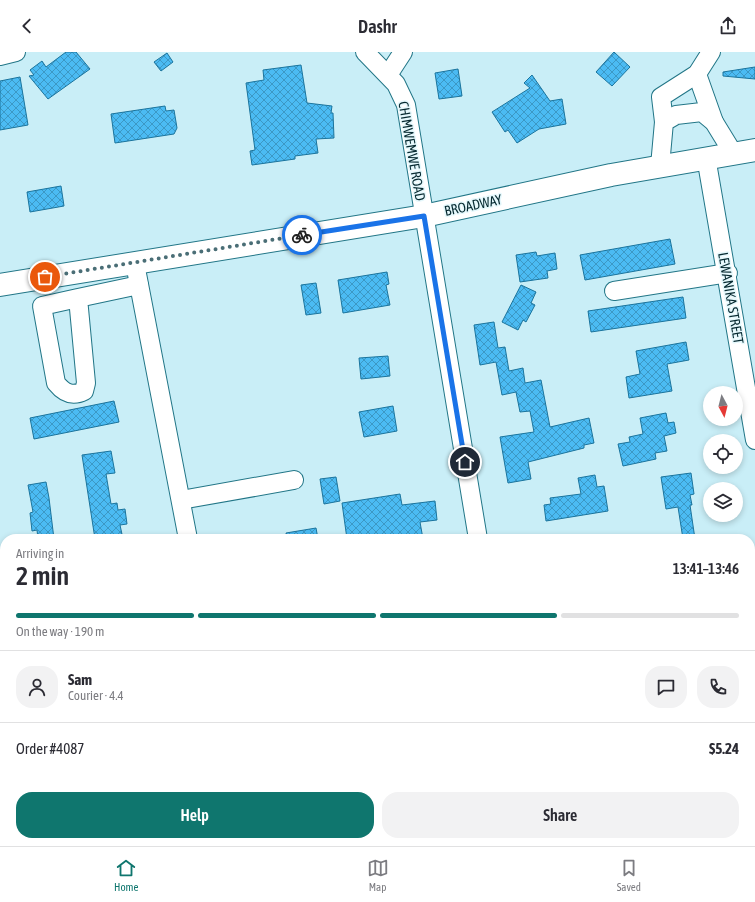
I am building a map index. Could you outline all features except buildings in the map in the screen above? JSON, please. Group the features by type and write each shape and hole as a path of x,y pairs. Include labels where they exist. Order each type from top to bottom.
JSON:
{"main road":[{"name":"BROADWAY","path":"0,285 424,216 611,175 755,150"}],"street":[{"path":"0,56 16,52"},
{"name":"CHIMWEMWE ROAD","path":"365,52 388,75 402,94 406,105 477,534"},
{"path":"388,75 403,52"},
{"path":"660,166 664,122 661,97 697,74 711,52"},
{"path":"697,74 714,122 733,153"},
{"path":"664,122 676,115 702,112 714,122"},
{"name":"LEWANIKA STREET","path":"706,158 728,273 755,440"},
{"path":"135,262 182,500 187,534"},
{"path":"614,291 728,273"},
{"path":"78,298 86,383 84,391 76,395 63,392 56,383 42,306 78,298 139,285"},
{"path":"182,500 294,480"}],"way so far":[{"path":"45,277 302,235"}],"route":[{"path":"302,235 424,216 465,462"}]}
